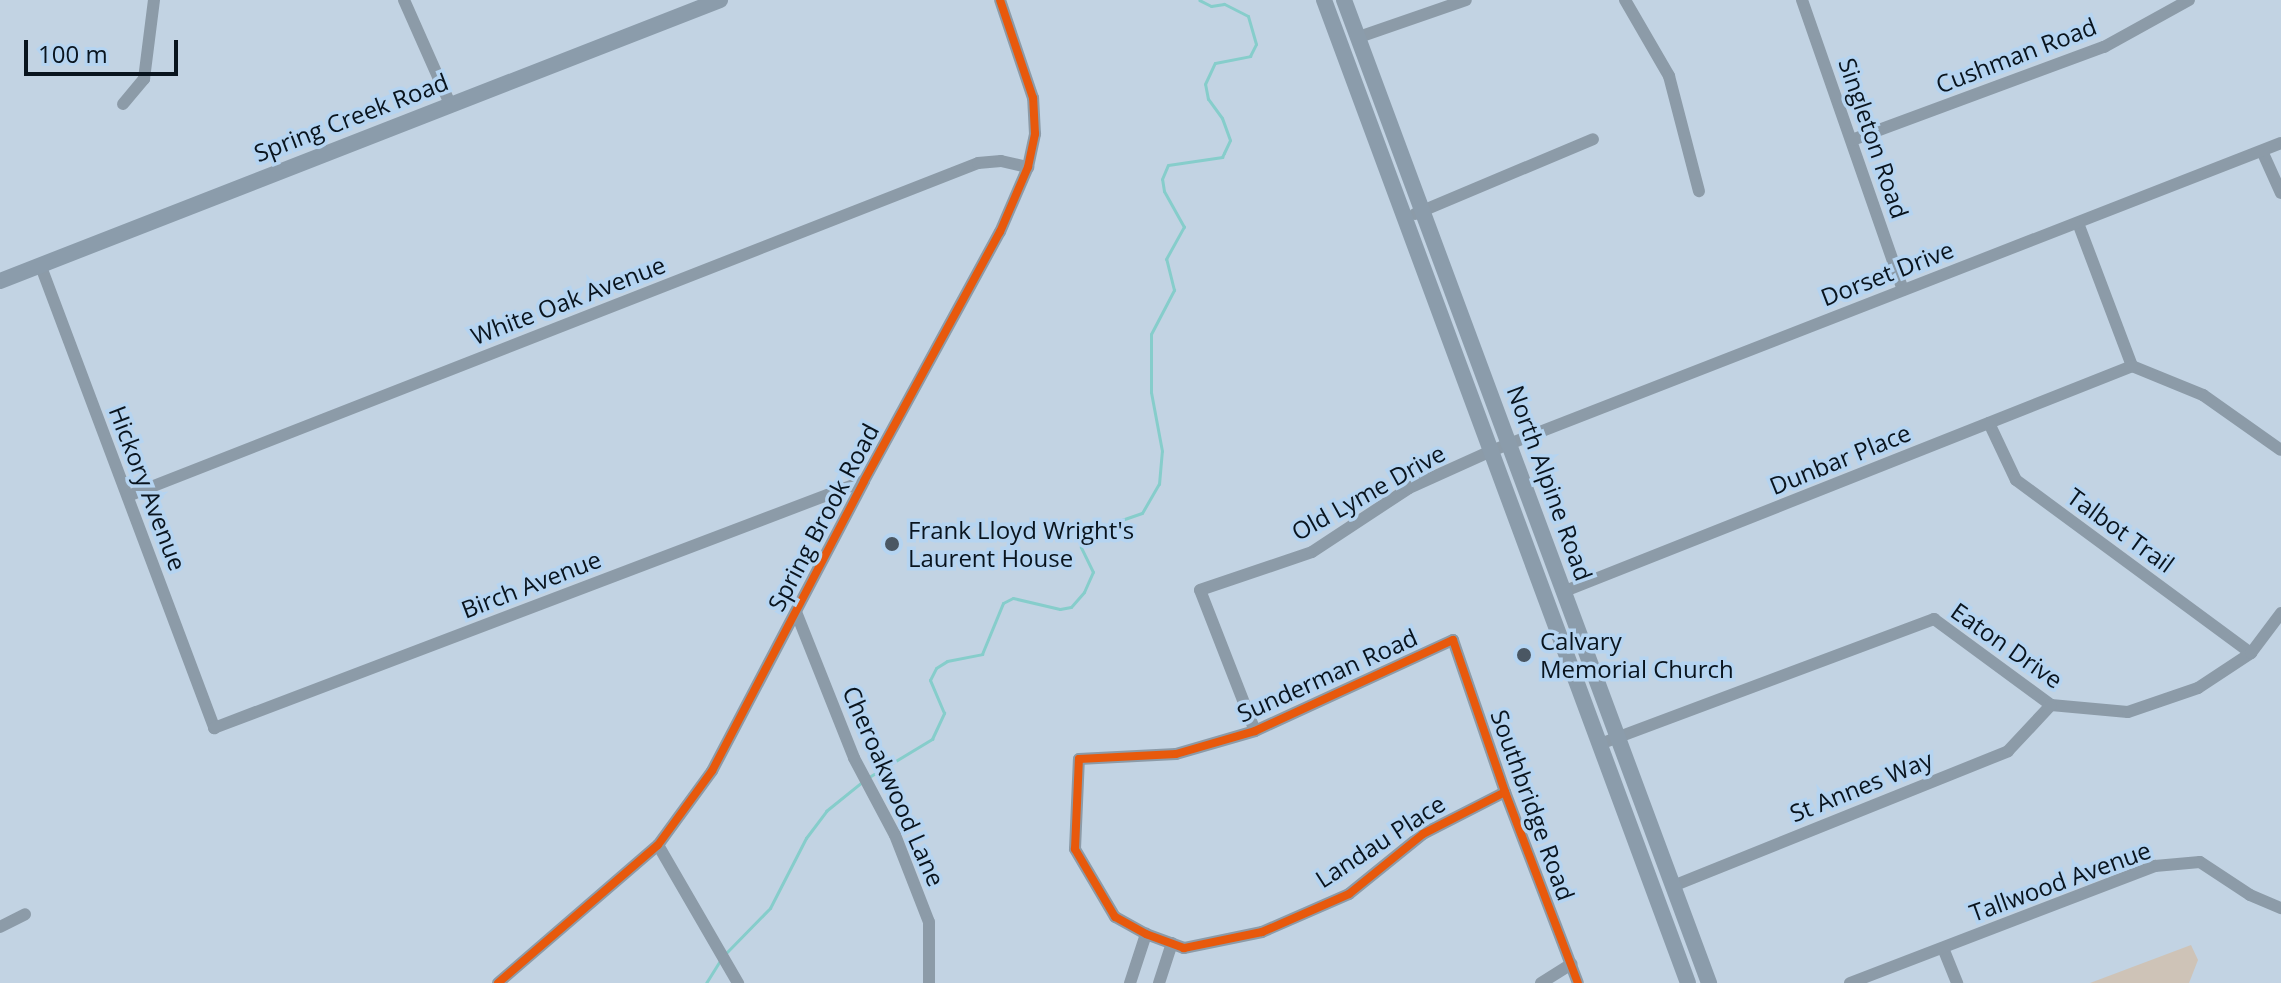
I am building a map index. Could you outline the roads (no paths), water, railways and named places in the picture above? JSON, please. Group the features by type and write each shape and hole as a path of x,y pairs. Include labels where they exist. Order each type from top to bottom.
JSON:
{"main road":[{"name":"Spring Creek Road","path":"0,281 720,0"},
{"name":"North Alpine Road","path":"1324,0 1688,983"},
{"name":"North Alpine Road","path":"1344,0 1709,983"}],"street":[{"path":"123,104 144,79 154,0"},
{"path":"404,0 450,104"},
{"name":"Spring Brook Road","path":"498,983 658,845 712,771 864,481 1000,232 1028,167 1035,134 1033,98 1000,0"},
{"path":"1359,37 1466,0"},
{"path":"1625,0 1669,76 1699,191"},
{"name":"Singleton Road","path":"1802,0 1903,290"},
{"name":"Cushman Road","path":"1852,140 2104,47 2189,0"},
{"path":"1405,218 1593,139"},
{"name":"Dorset Drive","path":"1510,445 2281,143"},
{"path":"2262,151 2281,193"},
{"name":"White Oak Avenue","path":"128,496 978,163 1001,161 1028,167"},
{"path":"2078,223 2132,366 2203,395 2281,450"},
{"name":"Hickory Avenue","path":"40,264 214,728"},
{"name":"Dunbar Place","path":"1565,591 2132,366"},
{"name":"Talbot Trail","path":"1989,423 2016,480 2251,653"},
{"name":"Old Lyme Drive","path":"1255,731 1200,590 1312,552 1409,488 1510,445"},
{"name":"Birch Avenue","path":"214,728 864,481"},
{"name":"Cheroakwood Lane","path":"796,612 854,758 895,835 929,922 929,983"},
{"name":"Eaton Drive","path":"1600,744 1934,619 2051,705 2128,712 2198,688 2251,653 2281,613"},
{"name":"Sunderman Road","path":"1178,946 1146,934 1115,917 1075,849 1079,759 1176,754 1255,731 1453,640"},
{"name":"Southbridge Road","path":"1453,640 1505,792 1578,983"},
{"name":"St Annes Way","path":"1673,886 2008,751 2051,705"},
{"name":"Landau Place","path":"1178,946 1262,932 1349,894 1423,834 1505,792"},
{"path":"658,845 738,983"},
{"name":"Tallwood Avenue","path":"1850,983 2155,866 2200,862 2250,895 2281,908"},
{"path":"0,927 25,914"},
{"path":"1130,983 1146,934"},
{"path":"1159,983 1178,946"},
{"path":"1943,948 1957,983"},
{"path":"1541,983 1571,964"}],"waterway":[{"path":"869,777 932,739 944,713 930,680 936,668 947,661 982,654 1003,603 1013,598 1060,609 1071,607 1084,592 1093,572 1081,547 1087,532 1142,513 1159,484 1162,451 1151,392 1151,334 1174,290 1166,259 1184,227 1164,191 1162,179 1168,165 1222,157 1230,140 1222,118 1208,99 1205,84 1215,63 1250,56 1256,44 1248,16 1224,4 1211,6 1199,0"},
{"path":"726,953 770,908 806,838 826,811 863,781"},
{"path":"706,983 721,959"}],"place":[{"name":"Frank Lloyd Wright's Laurent House","path":"892,544"},
{"name":"Calvary Memorial Church","path":"1524,655"}]}
